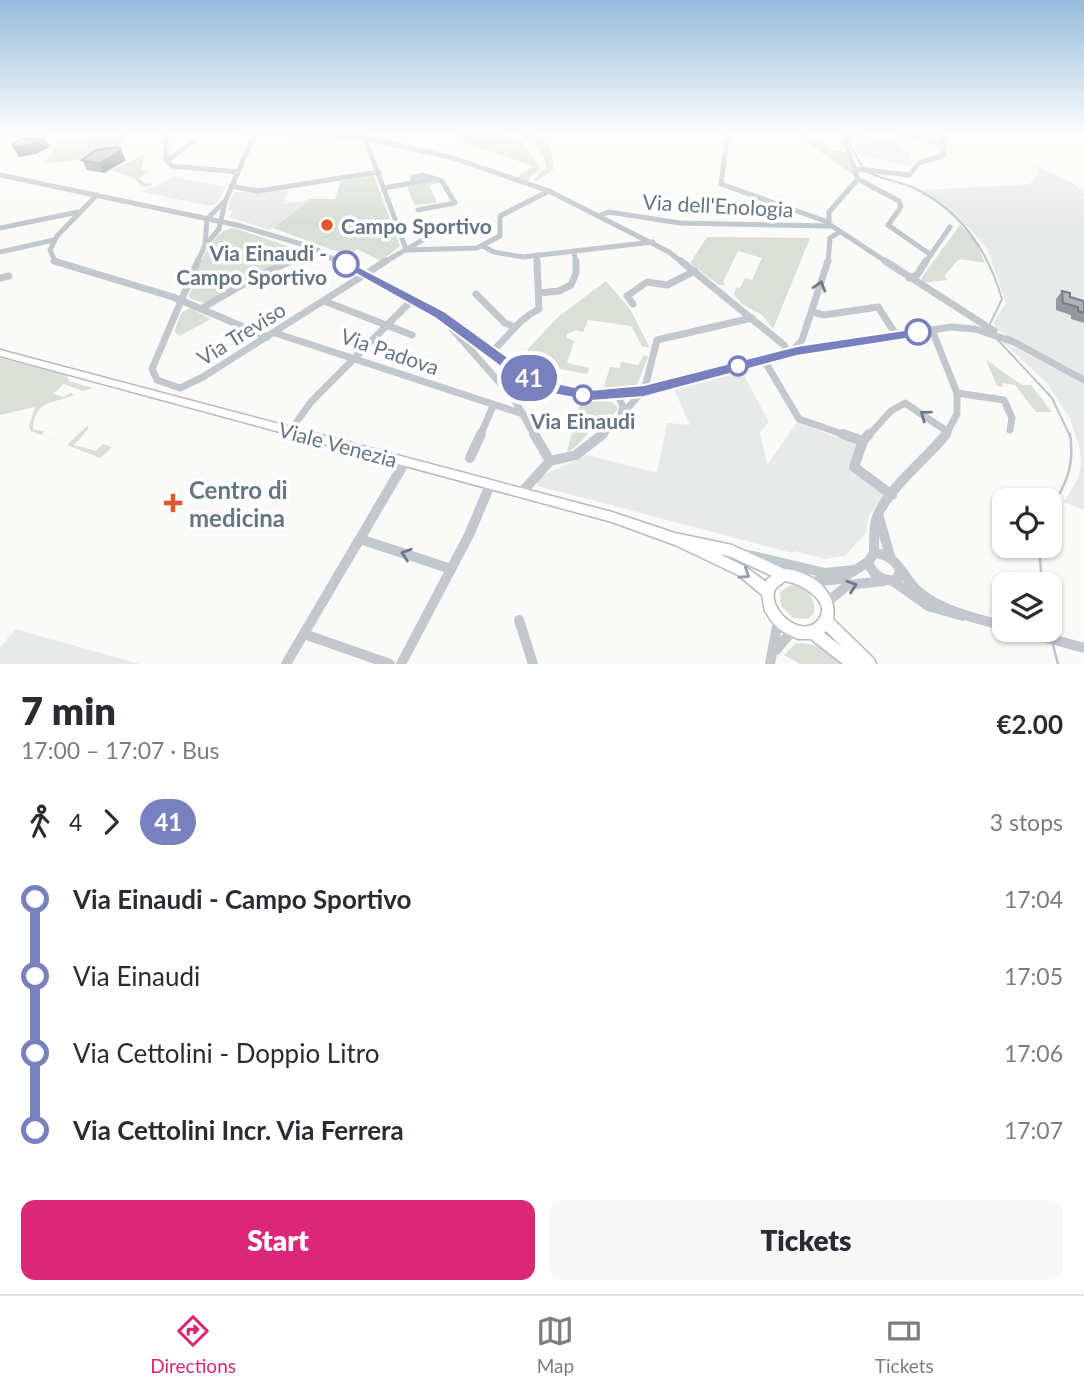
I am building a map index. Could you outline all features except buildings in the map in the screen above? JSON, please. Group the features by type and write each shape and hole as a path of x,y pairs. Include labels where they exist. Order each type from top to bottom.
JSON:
{"main road":[{"name":"Viale Venezia","path":"0,353 612,517 675,539"},
{"path":"675,539 732,551 783,575 796,575 809,582 826,604 825,620 812,632"},
{"path":"675,539 742,571 767,592"},
{"path":"783,575 770,584 767,592 768,601 778,620 793,630 812,632 854,664"},
{"path":"825,620 869,664"}],"street":[{"path":"169,163 183,169 237,172"},
{"path":"156,395 167,384 157,380 152,369 205,245 220,224 225,202 241,163"},
{"path":"376,163 404,251 483,246 500,236 500,216 549,191"},
{"path":"468,163 549,191 653,243 695,271 794,349"},
{"path":"724,163 721,184 829,224 838,233 909,278 975,325 1084,380"},
{"path":"857,163 861,169 909,175 919,163"},
{"path":"829,224 828,212 858,179 861,169"},
{"path":"231,186 258,191 379,172"},
{"path":"0,173 208,219 220,224"},
{"path":"384,188 434,179 444,182 455,203 418,210"},
{"path":"858,179 899,201 901,206 888,225 931,255"},
{"path":"0,252 54,240 97,195"},
{"path":"205,245 208,219 225,202"},
{"path":"0,228 78,212"},
{"name":"Via dell'Enologia","path":"598,214 620,214 680,223 829,224"},
{"path":"208,227 220,224 237,225 318,250 440,314 513,370 570,393 621,395 764,360 794,349 816,349 975,325"},
{"path":"909,278 917,275 950,227"},
{"name":"Via Treviso","path":"167,384 180,388 187,386 404,251 438,231 449,229"},
{"path":"794,349 812,312 831,253 830,238 838,233"},
{"name":"Via Padova","path":"54,240 50,256 58,265 182,300 270,335 354,358 523,414"},
{"path":"483,246 499,256 574,253 602,246 653,243"},
{"path":"202,308 260,275 318,250"},
{"path":"539,293 561,291 575,280 578,272 574,253"},
{"path":"491,352 510,336 519,318 539,309 537,255"},
{"path":"633,304 627,296 647,282 667,285 695,271"},
{"path":"0,278 9,276"},
{"path":"476,294 505,323 514,327"},
{"path":"290,431 311,402 413,299"},
{"path":"324,301 385,327 412,335"},
{"path":"812,312 824,315 878,307 897,336"},
{"path":"440,314 514,399 550,461"},
{"path":"521,493 550,461 576,455 597,441 644,391 657,340 752,318"},
{"path":"942,347 949,327"},
{"path":"932,330 942,347 957,393 958,409 948,432 918,462 892,495 875,523 872,571 935,610 992,623"},
{"path":"764,360 799,419 821,429 863,441"},
{"path":"501,384 513,370"},
{"path":"514,399 511,387 522,375"},
{"path":"957,393 1004,400 1012,418 1010,430"},
{"path":"621,395 631,405"},
{"path":"620,418 623,407 621,395"},
{"path":"892,495 854,467 864,445 863,441 891,411 905,403 948,432"},
{"path":"470,458 493,406"},
{"path":"286,664 405,462"},
{"path":"401,664 451,569 490,485"},
{"path":"879,517 890,556 901,571 930,600 972,617"},
{"path":"360,539 451,569"},
{"path":"732,551 825,573 854,570"},
{"path":"809,582 841,579 871,558 890,556"},
{"path":"826,604 848,585 889,581 899,578 901,571"},
{"path":"519,620 533,664"},
{"path":"770,664 775,650 778,620"},
{"path":"775,650 793,630"},
{"path":"304,634 390,664"},
{"path":"1061,642 1084,648"}],"shaded area":[{"path":"126,163 142,163 141,170 148,172 139,178 145,184 152,183 151,186 142,187 134,178 111,170"},
{"path":"524,163 537,163 539,166 539,170 529,178 529,182 516,178 533,166"},
{"path":"545,163 553,163 553,170 537,181 534,179 546,167"},
{"path":"836,163 849,163 855,176"},
{"path":"1035,165 1072,183 1084,193 1084,376 995,329 994,322 1006,303 988,250 970,229 921,190 1030,184 1038,173"},
{"path":"374,176 400,246 381,261 357,249 352,253 344,250 341,253 273,228 311,199 335,199 341,181"},
{"path":"173,177 226,187 216,204 209,206 140,191 160,185"},
{"path":"434,181 440,183 429,185 437,203 450,202 414,205 407,186"},
{"path":"288,190 283,204 311,199 270,230 229,217 233,211 228,210 229,202 234,192"},
{"path":"960,225 976,242 985,263 959,259 944,276 948,280 922,283 922,277"},
{"path":"234,228 305,252 205,303 191,299 189,295 210,245 217,236"},
{"path":"707,237 810,238 773,329 762,315 742,304 734,295 736,287 740,288 745,278 752,280 762,258 738,251 723,282 726,285 719,285 690,263"},
{"path":"606,281 630,309 650,348 642,346 631,326 588,320 583,332 576,330 567,334 566,338 574,341 567,363 589,368 588,374 560,369 527,350 558,317"},
{"path":"190,308 211,319 179,336 174,331 182,312"},
{"path":"1002,341 1084,384 1084,510 1064,502 1078,479 1081,465 1080,449 1070,419 1047,383"},
{"path":"644,355 648,357 637,385 603,390 610,367 620,368 621,362 638,365"},
{"path":"0,358 66,375 69,381 93,388 83,391 64,384 53,394 64,397 70,393 74,395 40,408 36,413 33,430 44,431 42,435 67,445 88,425 88,429 74,445 96,451 103,444 112,447 100,458 31,431 29,426 35,407 0,415"},
{"path":"986,360 1022,385 1031,385 1052,412 1036,412 1015,385 1002,383 1003,387 997,386"},
{"path":"741,370 769,422 760,432 767,465 798,421 827,434 855,440 859,446 848,467 881,490 884,496 869,515 866,533 845,556 825,559 795,551 792,553 538,486 537,481 544,475 587,455 657,473 667,423 690,425 673,387"},
{"path":"581,400 612,402 618,408 613,416 599,423 567,452"},
{"path":"790,585 805,590 811,597 814,613 808,619 793,618 781,606 780,592"},
{"path":"15,629 140,664 0,664 0,648"},
{"path":"795,644 819,646 844,664 800,664 784,655"}],"waterway":[{"path":"860,163 863,168"},
{"path":"868,172 930,197 958,220 970,234 989,264 1002,299 990,324"},
{"path":"997,339 1052,398 1070,436"},
{"path":"1062,489 1070,465 1070,434"},
{"path":"1040,558 1041,572"},
{"path":"1053,645 1058,664"}],"bus line":[{"name":"41","path":"346,264 440,314 513,370 533,381 570,393 590,396 618,396 644,391 789,353 796,354 797,351 918,332"}],"place":[{"name":"Campo Sportivo","path":"327,225"},
{"name":"Via Einaudi - Campo Sportivo","path":"346,264"},
{"name":"Via Einaudi","path":"583,395"},
{"name":"Centro di medicina","path":"173,503"}]}
